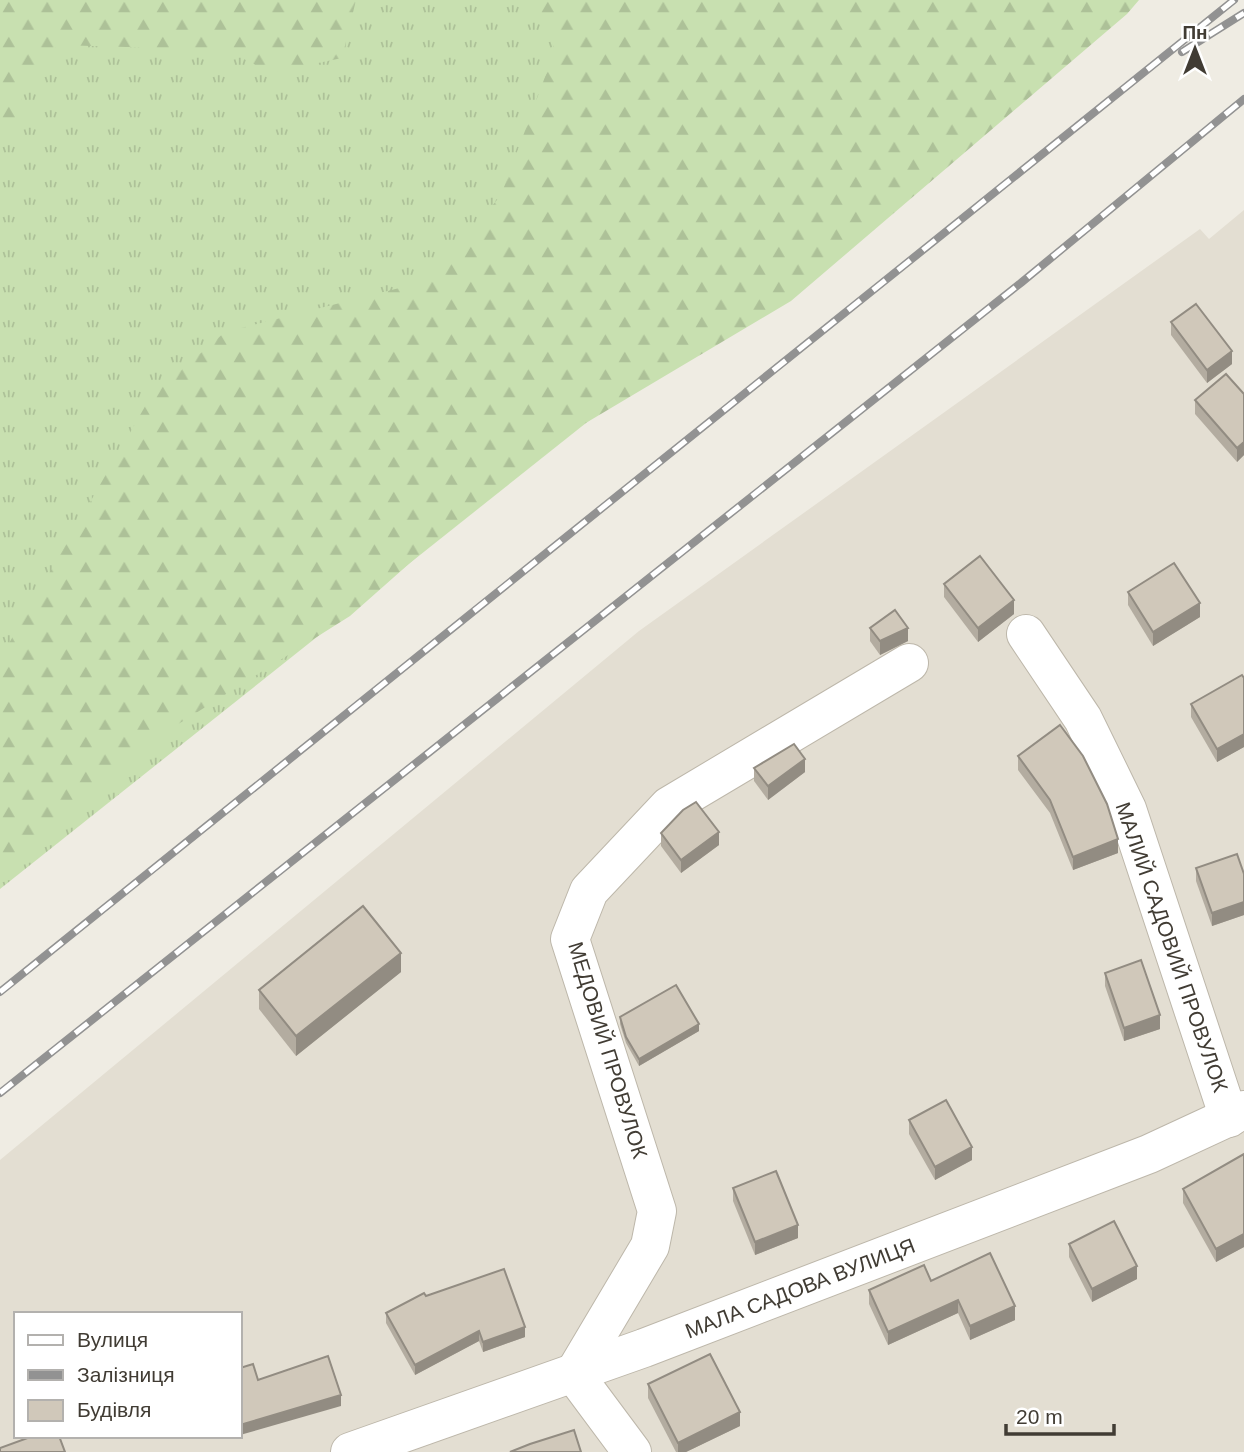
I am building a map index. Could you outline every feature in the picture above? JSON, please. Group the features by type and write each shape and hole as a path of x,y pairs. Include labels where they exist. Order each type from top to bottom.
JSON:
{"street":[{"name":"МАЛИЙ САДОВИЙ ПРОВУЛОК","path":"1026,634 1083,719 1128,809 1237,1114"},
{"name":"МЕДОВИЙ ПРОВУЛОК","path":"574,1374 650,1245 657,1211 570,939 589,891 669,806 909,663"},
{"name":"МАЛА САДОВА ВУЛИЦЯ","path":"350,1452 574,1374 1149,1154 1237,1114"},
{"path":"574,1374 632,1452"}],"shaded area":[{"path":"1244,210 1244,1452 0,1452 0,1160 639,631 1200,229 1209,239"}],"green space":[{"path":"0,0 1118,0 0,889"},
{"path":"0,0 356,0 342,58 270,73 228,50 58,45 23,79 20,124 0,141"},
{"path":"536,0 1139,0 1127,14 791,301 532,455 350,616 137,750 0,867 0,659 151,396 225,332 431,280 501,195 555,50"}],"building":[{"path":"1196,304 1232,351 1207,370 1171,322"},
{"path":"1226,374 1244,394 1244,442 1237,448 1195,400"},
{"path":"980,556 1014,600 978,628 944,584"},
{"path":"1174,563 1200,603 1153,632 1128,592"},
{"path":"895,610 908,628 880,641 870,628"},
{"path":"1242,675 1244,734 1217,749 1191,704"},
{"path":"1060,725 1083,756 1107,804 1118,839 1073,857 1050,800 1018,756"},
{"path":"794,744 805,759 768,786 754,768"},
{"path":"696,802 719,832 681,860 661,833 683,810"},
{"path":"1237,854 1244,874 1244,902 1212,913 1196,868"},
{"path":"363,906 401,953 296,1036 259,990"},
{"path":"1141,960 1160,1015 1124,1028 1105,973"},
{"path":"676,985 699,1024 639,1059 626,1037 620,1017"},
{"path":"946,1100 972,1147 935,1167 909,1120"},
{"path":"1244,1154 1244,1234 1216,1249 1183,1189"},
{"path":"776,1171 798,1225 755,1242 733,1188"},
{"path":"1114,1221 1137,1266 1092,1289 1069,1244"},
{"path":"990,1253 1015,1306 970,1326 958,1300 888,1332 869,1290 924,1265 931,1281"},
{"path":"504,1269 525,1327 483,1342 479,1331 415,1365 386,1313 424,1293 426,1296"},
{"path":"710,1354 740,1412 678,1443 648,1384"},
{"path":"328,1356 341,1395 242,1424 242,1367 253,1364 258,1380"},
{"path":"574,1430 581,1452 510,1452 530,1444"},
{"path":"28,1438 60,1438 65,1452 0,1452 0,1448"}],"railway":[{"path":"0,992 1234,0"},
{"path":"1182,52 1244,13"},
{"path":"0,1093 1022,282 1244,99"}]}
